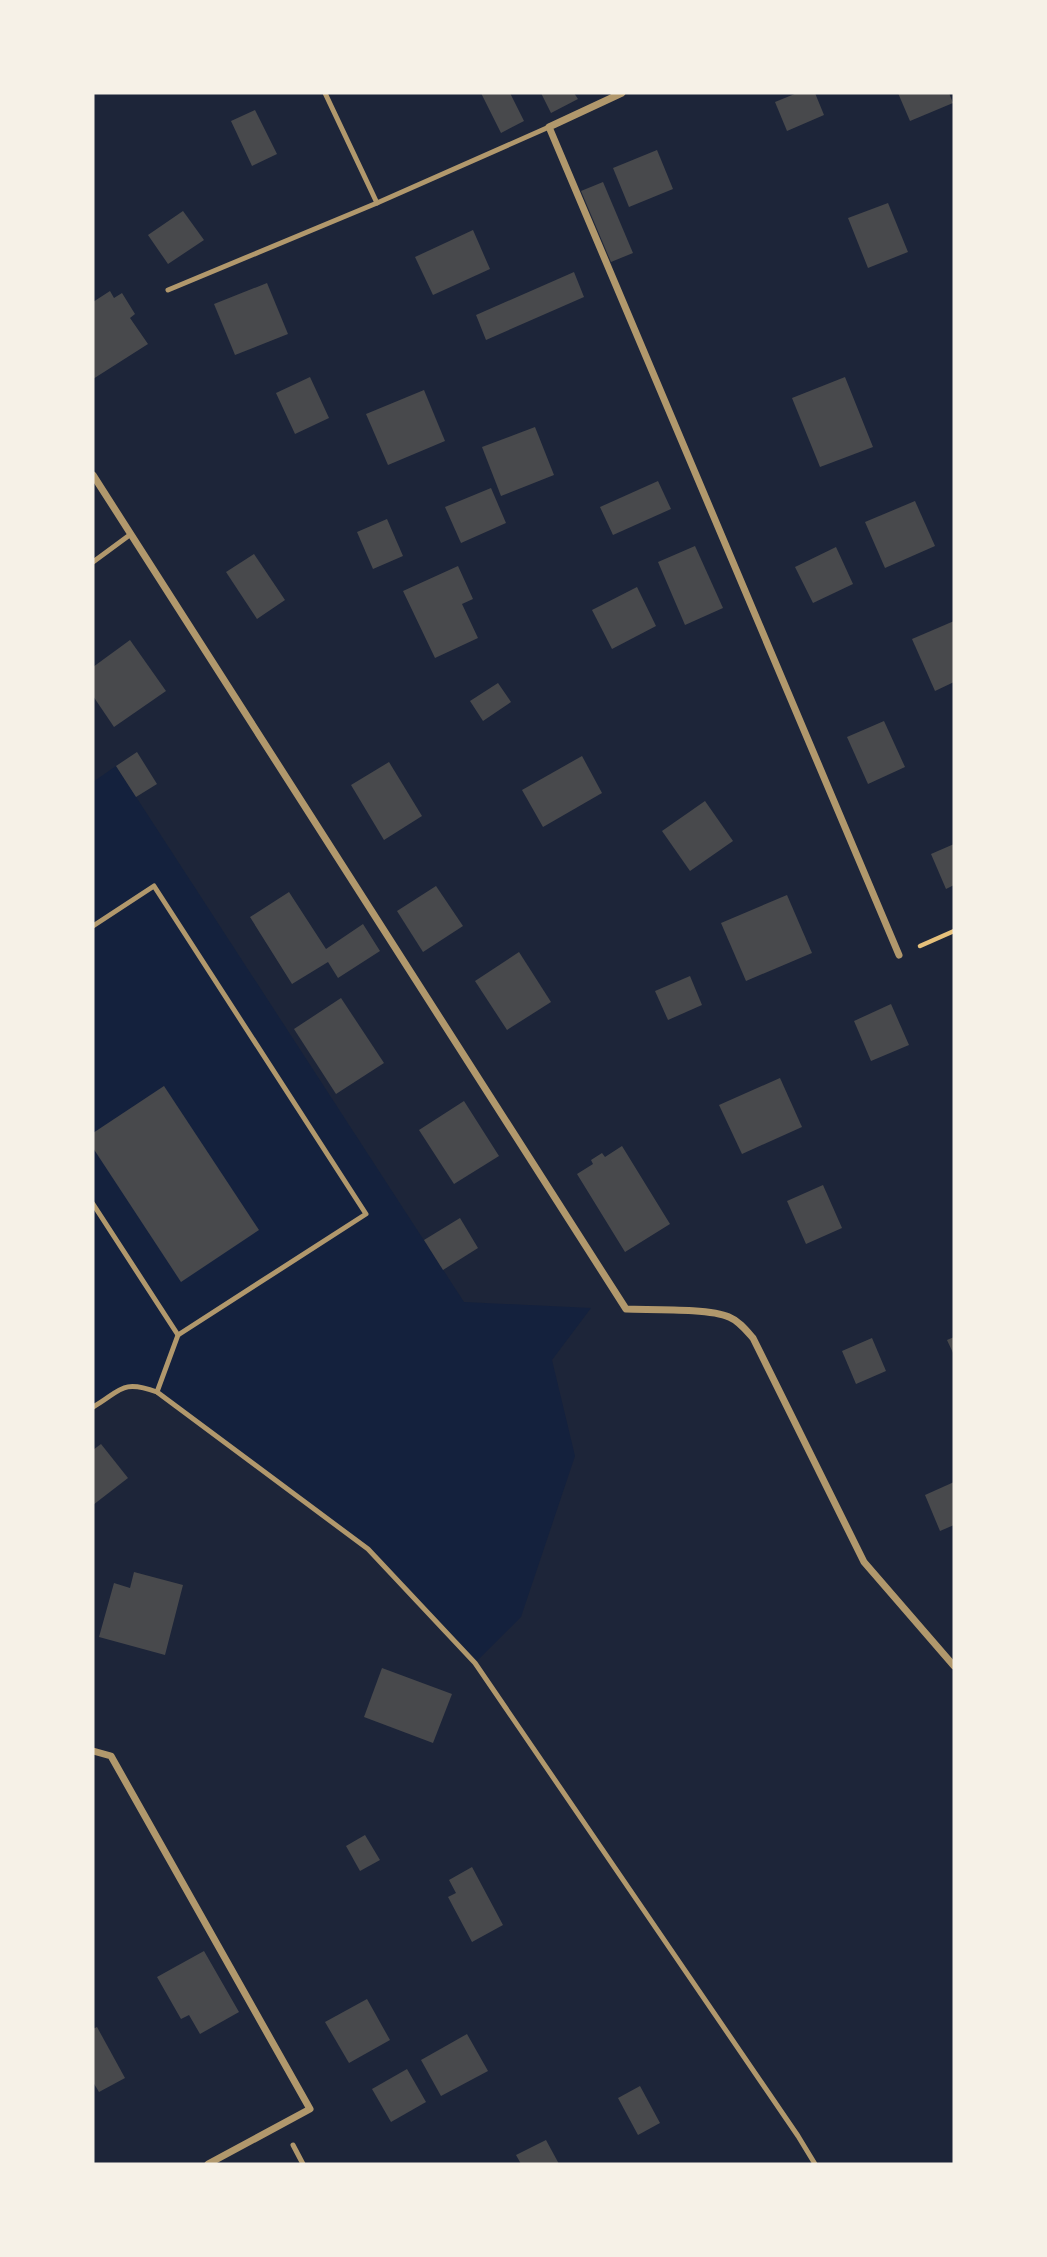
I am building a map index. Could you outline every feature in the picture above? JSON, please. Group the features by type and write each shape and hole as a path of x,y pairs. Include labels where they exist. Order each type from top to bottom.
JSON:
{"street":[{"path":"622,93 549,127 899,955"},
{"path":"93,475 625,1309 710,1312 728,1316 742,1325 753,1338 864,1562 954,1666"},
{"path":"93,1751 111,1756 310,2109 208,2164"}],"lane":[{"path":"326,93 377,203"},
{"path":"168,290 377,203 549,127"},
{"path":"93,562 131,534"},
{"path":"93,926 154,886 366,1214 178,1335 157,1392"},
{"path":"93,1204 178,1335"},
{"path":"93,1407 120,1388 132,1385 157,1392 368,1549 475,1663 815,2164"},
{"path":"293,2145 303,2164"}],"path":[{"path":"899,955 954,931"}],"shaded area":[{"path":"93,93 954,93 954,2164 93,2164 93,1408 132,1385 157,1392 368,1549 475,1663 521,1617 575,1456 552,1360 591,1308 464,1302 116,766 93,782"}],"building":[{"path":"481,93 510,93 524,121 501,133"},
{"path":"541,93 574,93 578,99 551,113"},
{"path":"797,93 815,93 824,115 787,131 775,102"},
{"path":"898,93 949,93 953,103 910,121"},
{"path":"255,110 277,154 252,166 231,121"},
{"path":"657,150 673,189 629,207 613,168"},
{"path":"603,182 633,253 611,262 581,191"},
{"path":"888,203 908,252 868,268 848,218"},
{"path":"183,211 204,240 168,264 148,235"},
{"path":"473,230 490,269 433,295 415,257"},
{"path":"574,272 584,297 486,340 476,315"},
{"path":"267,283 288,334 235,355 214,304"},
{"path":"110,291 114,298 122,293 135,314 130,318 148,344 93,379 93,302"},
{"path":"310,377 329,418 295,434 276,393"},
{"path":"845,377 873,447 820,467 792,398"},
{"path":"424,390 445,441 388,465 366,414"},
{"path":"535,427 554,475 501,496 482,447"},
{"path":"658,481 671,509 613,535 600,507"},
{"path":"491,488 506,523 461,543 445,507"},
{"path":"915,501 935,546 885,568 865,522"},
{"path":"387,519 403,556 373,569 357,532"},
{"path":"695,546 723,608 685,625 658,562"},
{"path":"836,547 853,584 813,603 795,567"},
{"path":"254,554 285,600 257,619 226,572"},
{"path":"458,566 473,599 462,604 478,638 435,658 403,591"},
{"path":"637,587 656,626 612,649 592,610"},
{"path":"954,621 954,682 935,691 912,639"},
{"path":"130,640 166,691 114,727 93,696 93,667"},
{"path":"498,683 511,702 483,721 470,701"},
{"path":"884,721 905,767 868,784 847,737"},
{"path":"137,752 157,784 136,797 116,766"},
{"path":"582,756 602,793 543,827 522,790"},
{"path":"389,762 422,816 384,840 351,785"},
{"path":"705,801 733,841 690,871 662,831"},
{"path":"954,844 954,885 946,889 931,854"},
{"path":"436,886 463,926 423,952 397,911"},
{"path":"289,892 326,949 363,924 380,951 338,978 328,962 292,984 250,917"},
{"path":"787,895 812,953 746,981 721,923"},
{"path":"519,952 551,1002 507,1030 475,981"},
{"path":"690,976 702,1005 668,1020 655,991"},
{"path":"341,998 384,1063 336,1094 294,1029"},
{"path":"891,1004 909,1045 871,1061 854,1021"},
{"path":"780,1078 802,1127 742,1154 719,1105"},
{"path":"164,1086 259,1230 181,1282 93,1148 93,1133"},
{"path":"464,1101 499,1156 454,1184 419,1130"},
{"path":"622,1146 670,1224 625,1252 577,1174 593,1164 591,1160 602,1153 605,1157"},
{"path":"823,1185 842,1228 806,1244 787,1201"},
{"path":"460,1218 478,1248 443,1270 424,1240"},
{"path":"954,1337 954,1355 947,1340"},
{"path":"872,1338 886,1371 856,1384 842,1351"},
{"path":"101,1444 128,1478 93,1505 93,1450"},
{"path":"954,1482 954,1525 940,1531 925,1495"},
{"path":"134,1572 183,1585 165,1655 99,1637 114,1583 130,1588"},
{"path":"382,1668 452,1694 433,1743 364,1717"},
{"path":"365,1835 380,1860 360,1871 346,1846"},
{"path":"472,1867 503,1925 472,1942 448,1897 456,1893 449,1880"},
{"path":"204,1951 239,2012 200,2034 189,2015 181,2019 157,1977"},
{"path":"367,1999 390,2040 349,2063 325,2022"},
{"path":"97,2027 125,2078 99,2092 93,2082 93,2029"},
{"path":"467,2034 488,2071 441,2096 421,2060"},
{"path":"407,2069 426,2102 391,2122 372,2089"},
{"path":"640,2086 660,2123 638,2135 618,2098"},
{"path":"546,2140 559,2164 521,2164 516,2155"}]}
